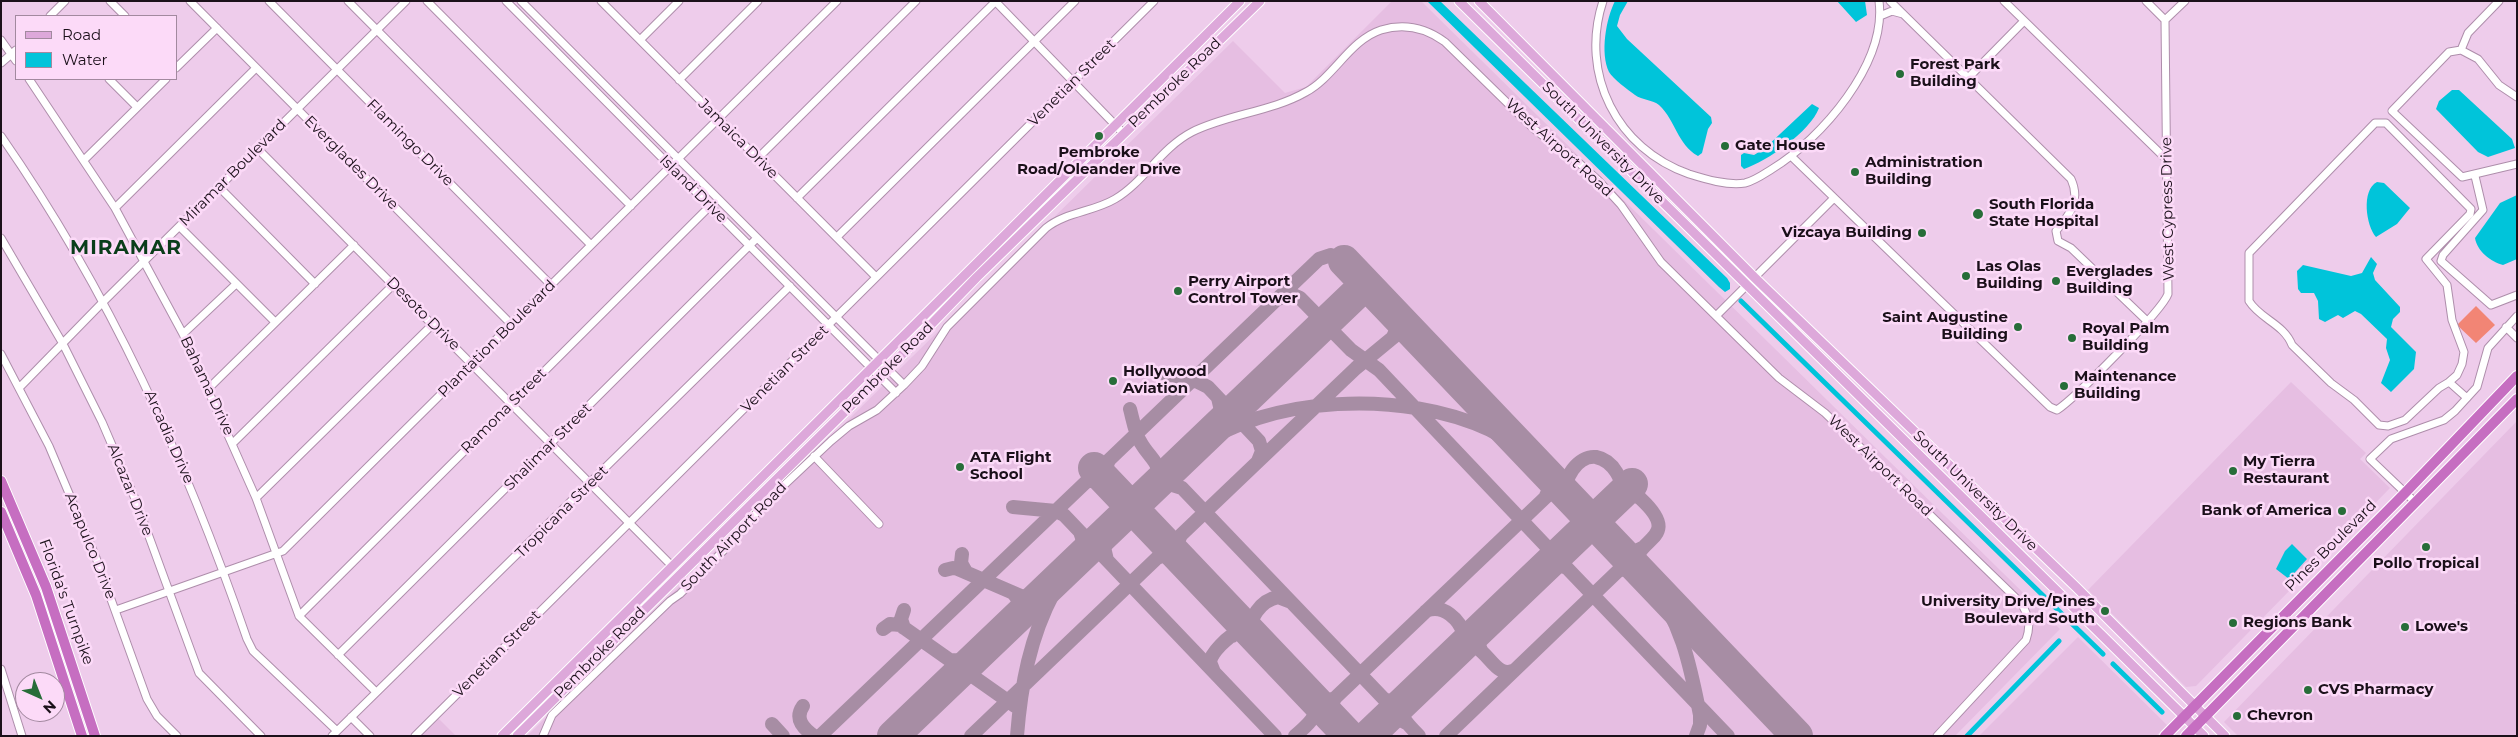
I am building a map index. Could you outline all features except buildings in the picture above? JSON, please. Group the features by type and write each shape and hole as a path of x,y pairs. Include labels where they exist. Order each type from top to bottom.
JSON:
{"highway":[{"name":"Pines Boulevard","path":"2165,736 2405,493 2517,376"},
{"path":"2490,427 2492,420 2517,390"},
{"name":"Pines Boulevard","path":"2186,736 2308,609 2416,503 2517,399"},
{"name":"Florida's Turnpike","path":"1,481 49,595 96,736"},
{"name":"Florida's Turnpike","path":"1,512 39,604 82,736"},
{"path":"2308,609 2306,601 2340,566 2342,557"},
{"path":"2291,627 2299,608 2296,602"}],"main road":[{"name":"Pembroke Road","path":"502,736 671,565 871,369 1240,1"},
{"name":"Pembroke Road","path":"517,736 888,369 1123,133 1260,1"},
{"name":"South University Drive","path":"1459,1 1747,286 1992,524 2204,736"},
{"name":"South University Drive","path":"1479,1 1754,278 2076,587 2225,736"},
{"path":"630,623 637,610 670,577 671,565"},
{"path":"592,661 592,652 622,622 624,613"}],"street":[{"path":"51,15 65,1"},
{"path":"110,1 124,15"},
{"name":"Everglades Drive","path":"190,1 511,324"},
{"name":"Flamingo Drive","path":"269,1 551,285"},
{"path":"348,1 591,245"},
{"name":"Miramar Boulevard","path":"19,388 406,1"},
{"path":"427,1 631,206"},
{"name":"Island Drive","path":"506,1 879,377"},
{"name":"Island Drive","path":"521,1 888,369"},
{"name":"Jamaica Drive","path":"600,1 876,277"},
{"path":"640,40 678,1"},
{"path":"679,80 758,1"},
{"name":"Plantation Boulevard","path":"116,610 283,551 837,1"},
{"path":"758,158 916,1"},
{"path":"797,198 995,1 1123,133"},
{"path":"837,238 1074,1"},
{"name":"Venetian Street","path":"415,736 1154,1"},
{"path":"1602,1 1595,34 1596,65 1604,97 1620,124 1644,150 1660,161 1697,177 1746,183 1791,156 1826,123 1848,94 1871,54 1880,16 1879,1"},
{"path":"1890,1 2071,179 2075,192 2074,208 2056,231 2058,241 2071,248 2147,322"},
{"path":"2004,1 2166,158"},
{"path":"2146,1 2165,20 2185,1"},
{"path":"2461,50 2468,33 2498,1"},
{"path":"1880,16 1892,12 1903,14"},
{"name":"West Cypress Drive","path":"1834,198 2050,407 2057,410 2147,322 2166,300 2170,284 2166,158 2165,20"},
{"path":"1968,78 2024,21"},
{"name":"South Airport Road","path":"543,736 549,720 556,711 670,601 680,594 728,546 761,507 843,430 877,410 904,385 922,366 947,327 992,286 1050,225 1070,215 1108,203 1120,196 1186,135 1207,126 1301,95 1318,84 1371,35 1387,29 1403,27"},
{"name":"West Airport Road","path":"1403,27 1429,32 1445,42 1534,129 1585,168 1621,205 1661,262 1780,378 1825,413 2021,604 2028,614 2030,627 2022,648 1937,736"},
{"path":"178,66 217,28"},
{"path":"1,40 15,55 1,62"},
{"path":"2517,97 2499,85 2478,60 2461,50 2449,52 2392,111 2459,175 2467,178 2517,164"},
{"path":"115,208 256,68"},
{"name":"Bahama Drive","path":"30,80 115,208 183,334 209,388 256,498 299,616 376,692"},
{"path":"110,80 137,107"},
{"path":"84,160 165,80"},
{"path":"2381,122 2386,124 2471,209 2470,214 2426,259 2447,285 2452,320 2464,352 2458,374 2450,382 2439,388 2405,420 2388,426 2379,425 2354,400 2331,383 2292,345 2289,336 2253,307 2249,301 2247,262 2249,253 2375,123 2381,122"},
{"name":"Arcadia Drive","path":"1,136 76,252 158,412 186,473 224,572 247,639 254,651 335,733"},
{"name":"Desoto Drive","path":"258,150 671,565"},
{"path":"1716,316 1834,198 1791,156"},
{"path":"2475,176 2483,210 2443,256 2441,261 2494,305 2517,295"},
{"path":"219,187 315,284"},
{"name":"Ramona Street","path":"299,616 710,206"},
{"path":"180,226 274,322"},
{"name":"Alcazar Drive","path":"1,238 63,344 106,431 170,591 199,673 261,736"},
{"name":"Shalimar Street","path":"338,654 757,238"},
{"path":"209,388 354,245"},
{"path":"183,334 236,284"},
{"path":"233,443 393,285"},
{"name":"Tropicana Street","path":"335,733 790,286"},
{"path":"2416,503 2370,459 2391,439 2444,420 2467,398 2477,387 2488,348 2517,316"},
{"path":"256,498 433,324"},
{"path":"2506,327 2517,338"},
{"name":"Acapulco Drive","path":"1,354 49,446 95,555 147,699 157,716 177,736"},
{"path":"888,369 904,385"},
{"path":"879,377 896,393"},
{"path":"2450,382 2467,398"},
{"path":"814,456 879,524"},
{"path":"1,669 22,736"},
{"path":"352,718 370,736"}],"shaded area":[{"path":"1392,1 1421,1 2060,629 1955,736 527,736 1233,41 1285,93 1306,87"},
{"path":"2476,306 2495,325 2476,343 2457,325"},
{"path":"2291,382 2366,453 2360,459 2390,488 2196,686 2186,687 2088,590"},
{"path":"2517,421 2517,601 2515,603 2517,605 2517,736 2238,736 2224,722"},
{"path":"2078,637 2167,725 2156,736 1979,736"},
{"path":"438,719 456,736 421,736"}],"water":[{"path":"1427,1 1440,1 1727,278 1730,283 1730,289 1725,292 1719,287"},
{"path":"1615,1 1628,1 1620,15 1617,26 1627,39 1711,117 1712,123 1708,129 1702,153 1698,156 1685,145 1665,111 1659,105 1635,95 1609,72 1605,55 1605,36"},
{"path":"1837,1 1865,1 1867,15 1856,22"},
{"path":"2452,90 2459,90 2512,139 2515,148 2488,157 2478,152 2436,109 2439,101"},
{"path":"1812,104 1819,108 1807,127 1797,136 1775,153 1753,165 1744,169 1741,166 1741,155 1744,153 1754,155 1764,149"},
{"path":"2377,182 2384,183 2410,208 2397,224 2376,237 2368,217 2367,200 2372,186"},
{"path":"2517,195 2517,259 2503,265 2485,255 2476,243 2475,238 2500,203"},
{"path":"2371,257 2377,264 2373,273 2375,280 2400,307 2400,312 2393,319 2391,327 2416,352 2414,369 2391,392 2381,383 2390,360 2386,348 2387,339 2361,314 2355,311 2343,318 2338,315 2325,322 2319,319 2318,301 2314,293 2301,293 2298,289 2297,271 2303,265 2351,276 2362,273"},
{"path":"2292,544 2307,559 2289,579 2276,569 2285,551"}],"waterway":[{"path":"1741,301 2103,654"},
{"path":"1967,736 2059,641"},
{"path":"2113,664 2162,712"}],"taxiway":[{"path":"1107,482 1104,472 1109,460 1319,259 1331,255 1344,261"},
{"path":"1278,299 1291,294 1300,298 1351,350 1379,370 1546,546 1549,556 1546,566 1555,563 1567,568 1728,736"},
{"path":"1391,310 1399,324 1393,337"},
{"path":"1178,556 1176,545 1181,535 1356,368 1396,335 1412,332"},
{"path":"1163,373 1198,382 1208,387 1259,441 1262,451 1258,461"},
{"path":"1213,430 1222,415 1218,398"},
{"path":"1191,451 1222,432 1258,418 1297,409 1338,404 1378,404 1418,408 1456,417 1496,433 1513,443 1534,460"},
{"path":"1130,409 1139,439 1158,469 1156,481 1152,489 1166,483 1182,488 1384,699 1394,703 1404,702 1403,717 1419,736"},
{"path":"1568,495 1566,489 1567,482 1577,464 1589,457 1596,457 1607,462 1616,472 1621,484 1619,496"},
{"path":"1546,496 1551,485 1547,473"},
{"path":"820,736 1086,482 1098,478 1107,482"},
{"path":"1314,699 1325,702 1335,698 1548,495 1557,492 1568,495"},
{"path":"1619,496 1624,494 1636,495 1654,513 1658,524 1657,532 1640,552 1637,560 1640,571"},
{"path":"1013,507 1056,511 1064,515 1275,736"},
{"path":"1107,560 1103,543 1111,528"},
{"path":"1017,736 1024,680 1033,644 1054,592 1079,556 1082,548 1080,532"},
{"path":"1620,550 1632,553 1642,548"},
{"path":"962,554 961,563 966,572"},
{"path":"971,736 1157,558 1167,554 1178,556"},
{"path":"1446,736 1618,571 1627,567 1640,571"},
{"path":"945,570 958,569 1023,597 1034,596 1046,590"},
{"path":"1647,578 1668,610 1688,660 1700,715 1700,725 1696,736"},
{"path":"1013,593 1018,599 1020,606 1015,619"},
{"path":"1253,635 1252,623 1261,606 1278,597 1291,602"},
{"path":"1426,611 1439,609 1450,614 1455,619 1464,635 1460,648"},
{"path":"904,610 901,619 904,628"},
{"path":"1232,636 1237,627 1234,615"},
{"path":"883,629 890,624 900,625 1015,706"},
{"path":"1480,629 1477,641 1481,650"},
{"path":"1214,672 1210,662 1211,658 1225,641 1239,632 1253,635"},
{"path":"1460,648 1469,646 1476,648 1483,652 1500,670 1507,672 1515,670"},
{"path":"951,660 965,661 980,652"},
{"path":"1333,718 1330,708 1335,698"},
{"path":"1295,736 1312,720 1316,710 1314,699"},
{"path":"803,706 800,711 801,723 814,736"},
{"path":"1385,720 1397,718 1406,723"},
{"path":"772,724 783,736"}],"runway":[{"path":"1344,261 1797,736"},
{"path":"893,736 1366,284"},
{"path":"1094,468 1349,736"},
{"path":"1368,736 1632,484"}],"place":[{"name":"Forest Park Building","path":"1900,74"},
{"name":"Pembroke Road/Oleander Drive","path":"1099,136"},
{"name":"Gate House","path":"1725,146"},
{"name":"Administration Building","path":"1855,172"},
{"name":"South Florida State Hospital","path":"1978,214"},
{"name":"Vizcaya Building","path":"1922,233"},
{"name":"Las Olas Building","path":"1966,276"},
{"name":"Everglades Building","path":"2056,281"},
{"name":"Perry Airport Control Tower","path":"1178,291"},
{"name":"Saint Augustine Building","path":"2018,327"},
{"name":"Royal Palm Building","path":"2072,338"},
{"name":"Hollywood Aviation","path":"1113,381"},
{"name":"Maintenance Building","path":"2064,386"},
{"name":"ATA Flight School","path":"960,467"},
{"name":"My Tierra Restaurant","path":"2233,471"},
{"name":"Bank of America","path":"2342,511"},
{"name":"Pollo Tropical","path":"2426,547"},
{"name":"University Drive/Pines Boulevard South","path":"2105,611"},
{"name":"Regions Bank","path":"2233,623"},
{"name":"Lowe's","path":"2405,627"},
{"name":"CVS Pharmacy","path":"2308,690"},
{"name":"Chevron","path":"2237,716"}],"district":[{"name":"MIRAMAR","path":"126,248"}]}
